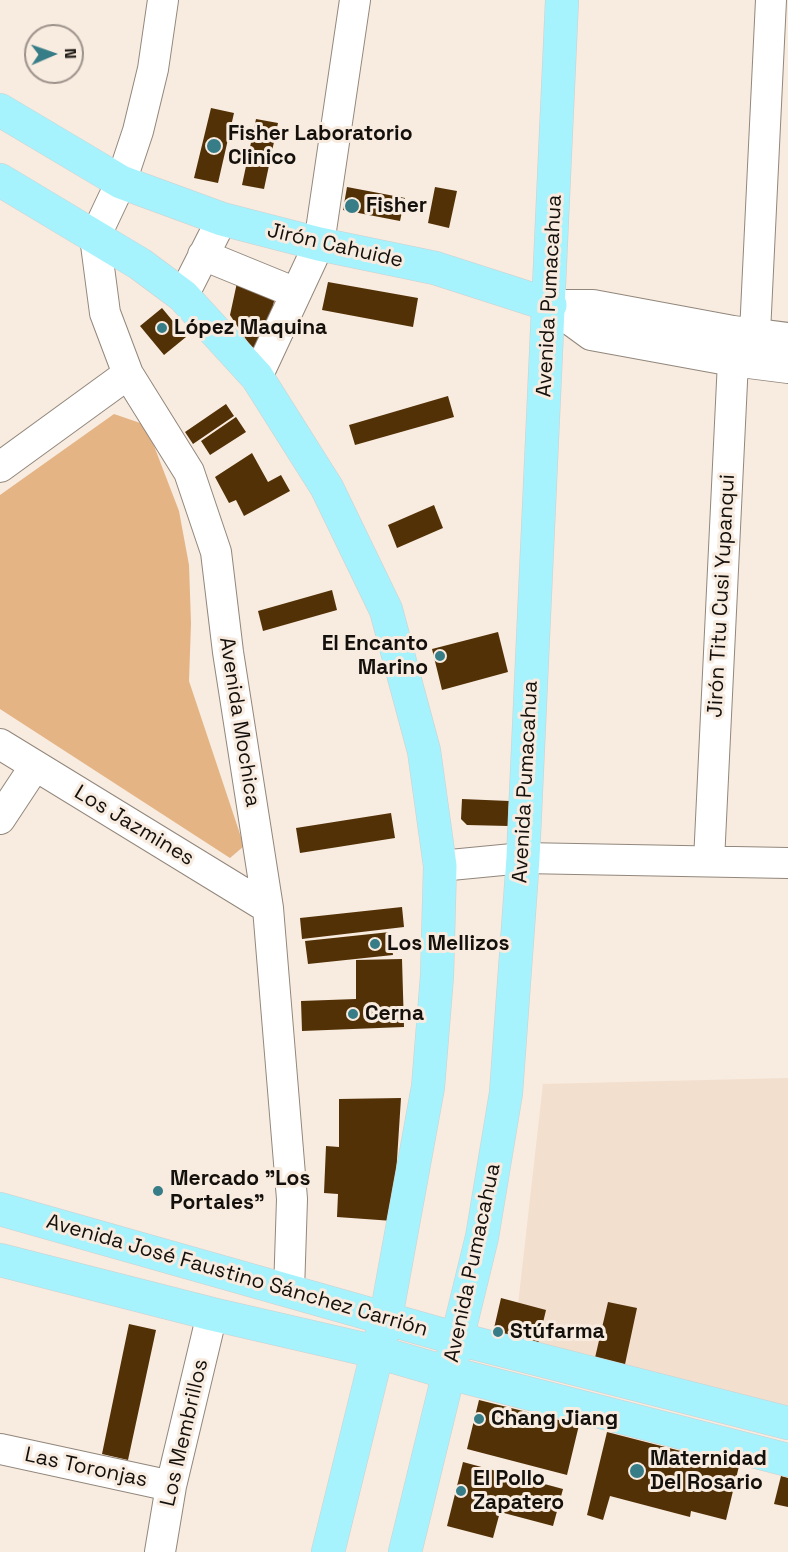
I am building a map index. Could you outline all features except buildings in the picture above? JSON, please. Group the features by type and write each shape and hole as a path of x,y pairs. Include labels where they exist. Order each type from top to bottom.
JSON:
{"main road":[{"name":"Avenida Pumacahua","path":"405,1552 482,1237 506,1093 523,858 550,305 562,0"},
{"name":"Jirón Cahuide","path":"0,110 121,182 222,219 319,244 435,268 550,305"},
{"path":"0,180 140,264 183,296 257,377 327,488 386,610 424,752 441,866 437,976 428,1088 386,1317 328,1552"},
{"name":"Avenida José Faustino Sánchez Carrión","path":"0,1209 458,1339 788,1423"},
{"name":"Avenida José Faustino Sánchez Carrión","path":"0,1260 212,1314 377,1352 449,1373 788,1460"}],"street":[{"path":"95,237 121,182 138,131 153,69 163,0"},
{"path":"257,377 319,244 355,0"},
{"name":"Jirón Titu Cusi Yupanqui","path":"709,861 734,361 744,332 771,0"},
{"path":"183,296 222,219"},
{"name":"Avenida Mochica","path":"95,237 105,313 128,374 189,472 216,552 228,652 268,908 292,1199 289,1292"},
{"path":"203,255 296,293"},
{"name":"Jirón Cahuide","path":"550,305 593,305 788,338"},
{"name":"Jirón Cahuide","path":"550,305 591,335 734,361 788,368"},
{"path":"0,467 128,374"},
{"name":"Los Jazmines","path":"0,744 268,908"},
{"path":"0,819 35,766"},
{"path":"441,866 523,858 788,864"},
{"name":"Los Membrillos","path":"160,1552 171,1486 212,1314"},
{"name":"Las Toronjas","path":"0,1449 171,1486"}],"shaded area":[{"path":"114,414 146,425 179,511 189,565 191,623 189,681 244,846 230,858 0,709 0,495"},
{"path":"788,1078 788,1406 513,1349 543,1084"}],"place":[{"name":"Fisher Laboratorio Clinico","path":"214,146"},
{"name":"Fisher","path":"352,206"},
{"name":"López Maquina","path":"162,328"},
{"name":"El Encanto Marino","path":"440,656"},
{"name":"Los Mellizos","path":"375,944"},
{"name":"Cerna","path":"353,1014"},
{"name":"Mercado \"Los Portales\"","path":"158,1191"},
{"name":"Stúfarma","path":"498,1332"},
{"name":"Chang Jiang","path":"479,1419"},
{"name":"Maternidad Del Rosario","path":"637,1471"},
{"name":"El Pollo Zapatero","path":"461,1491"}]}
